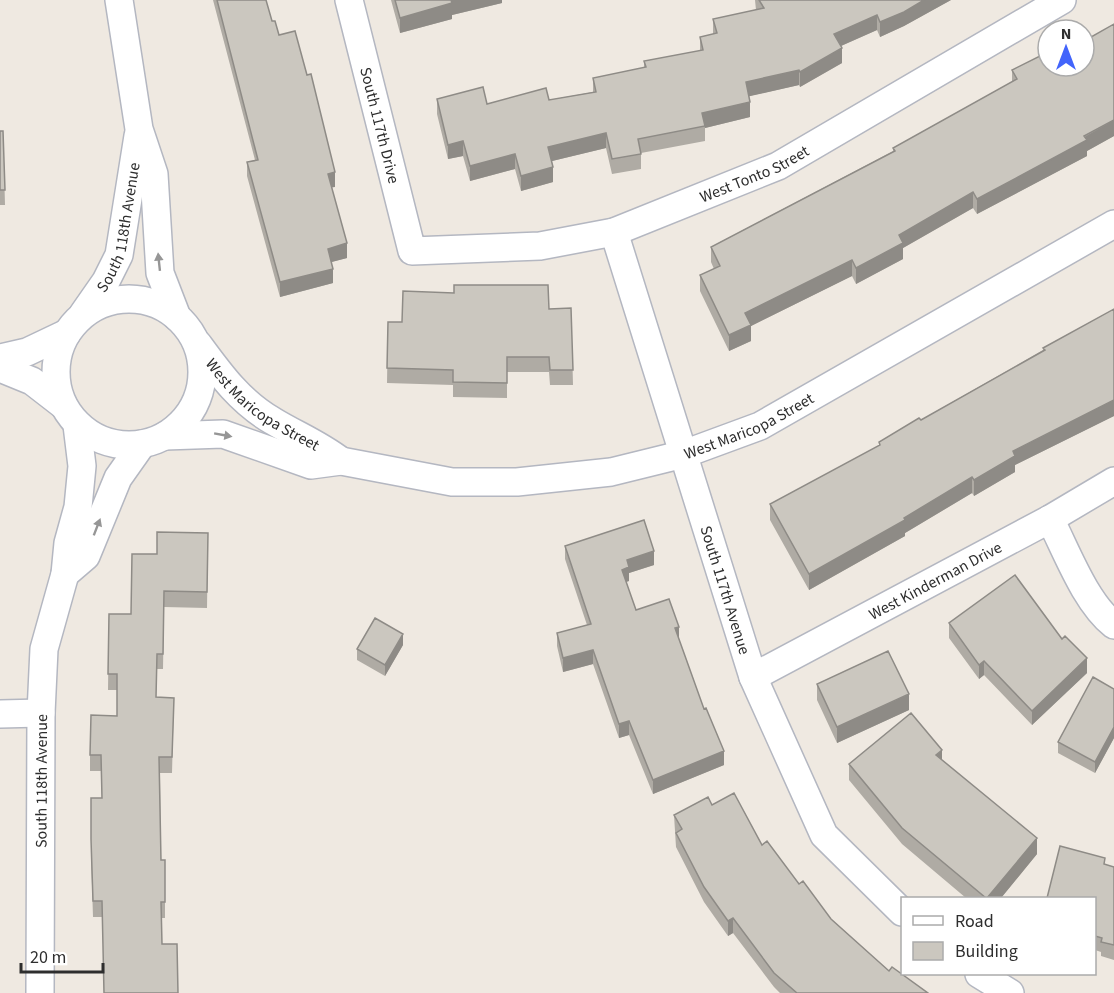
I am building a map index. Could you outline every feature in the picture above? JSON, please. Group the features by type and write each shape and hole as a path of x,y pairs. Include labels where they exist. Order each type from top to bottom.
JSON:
{"street":[{"name":"South 118th Avenue","path":"119,0 139,129 154,174 160,273 177,317"},
{"name":"South 117th Drive","path":"349,0 412,251"},
{"name":"West Tonto Street","path":"412,251 540,246 614,232 778,166 1062,0"},
{"name":"South 118th Avenue","path":"74,325 106,280 119,255 139,129"},
{"name":"West Maricopa Street","path":"154,440 223,434 311,465 341,461 452,482 517,482 610,472 684,454 760,426 1114,224"},
{"name":"South 117th Avenue","path":"614,232 753,677 824,835 901,910"},
{"path":"0,358 27,352 74,325 98,306 118,300 139,300 159,306 177,317 194,338 201,359 201,382 195,404 183,422 154,440 118,478 86,556 65,574"},
{"path":"70,415 56,381 57,356 74,325"},
{"name":"West Maricopa Street","path":"194,338 231,389 248,404 272,421 318,443 341,461"},
{"path":"0,368 32,381 96,438 119,445 154,440"},
{"name":"South 118th Avenue","path":"40,993 41,712 44,649 65,574 68,543 81,485 81,446 70,415"},
{"name":"West Kinderman Drive","path":"753,677 1050,519 1114,481"},
{"path":"1050,519 1080,579 1107,620 1114,625"},
{"path":"0,714 41,712"},
{"path":"981,975 1011,993"}],"building":[{"path":"217,0 266,0 279,35 295,31 307,75 311,74 335,172 328,174 347,243 328,249 333,269 280,282 247,162 258,160"},
{"path":"395,0 451,0 452,3 400,18"},
{"path":"759,0 924,0 880,22 877,15 834,34 842,48 800,72 799,70 746,82 750,102 702,113 705,126 638,139 641,154 612,159 606,133 548,147 553,167 521,176 515,154 470,166 463,141 448,145 437,99 483,87 487,104 546,88 549,100 596,92 593,78 646,67 644,61 703,50 700,37 717,33 713,19 764,8"},
{"path":"1114,24 1114,120 1084,136 1087,140 977,199 973,192 899,235 903,243 856,268 852,260 745,313 751,325 729,335 700,275 720,266 711,247 895,151 893,148 1017,79 1012,70 1036,58 1036,78 1096,78 1096,34"},
{"path":"0,131 3,131 5,190 0,190"},
{"path":"454,285 548,285 549,309 571,308 573,370 550,370 549,357 507,357 507,383 453,382 453,370 387,368 388,322 402,322 403,291 454,293"},
{"path":"1114,309 1114,400 1013,451 1015,456 974,480 972,477 904,518 905,520 809,574 770,504 880,445 879,442 919,418 921,420"},
{"path":"644,520 654,551 627,560 629,567 622,570 636,610 669,599 679,627 675,628 704,709 706,708 724,751 653,780 629,721 619,724 593,650 563,658 557,633 591,624 565,546"},
{"path":"157,532 208,533 207,592 164,591 163,654 157,654 156,697 174,698 172,757 159,757 161,860 165,860 165,902 161,902 162,944 177,944 178,993 104,993 102,901 93,901 91,839 91,798 102,798 101,755 90,755 91,715 117,716 117,674 108,674 109,614 131,614 132,554 157,554"},
{"path":"1015,575 1062,639 1065,636 1087,658 1032,711 984,661 979,665 949,623"},
{"path":"375,618 403,634 385,665 357,649"},
{"path":"888,651 909,694 837,727 817,684"},
{"path":"1093,677 1114,689 1114,727 1095,762 1058,742"},
{"path":"911,713 942,750 936,755 1037,838 988,897 985,897 902,828 849,764"},
{"path":"734,793 762,845 767,841 799,884 803,881 831,919 889,971 892,967 928,993 797,993 774,973 733,918 728,921 704,887 676,833 682,829 674,815 708,797 712,805"},
{"path":"1060,846 1105,858 1104,864 1114,867 1114,945 1101,942 1102,938 1096,936 1096,897 1047,897"}]}
